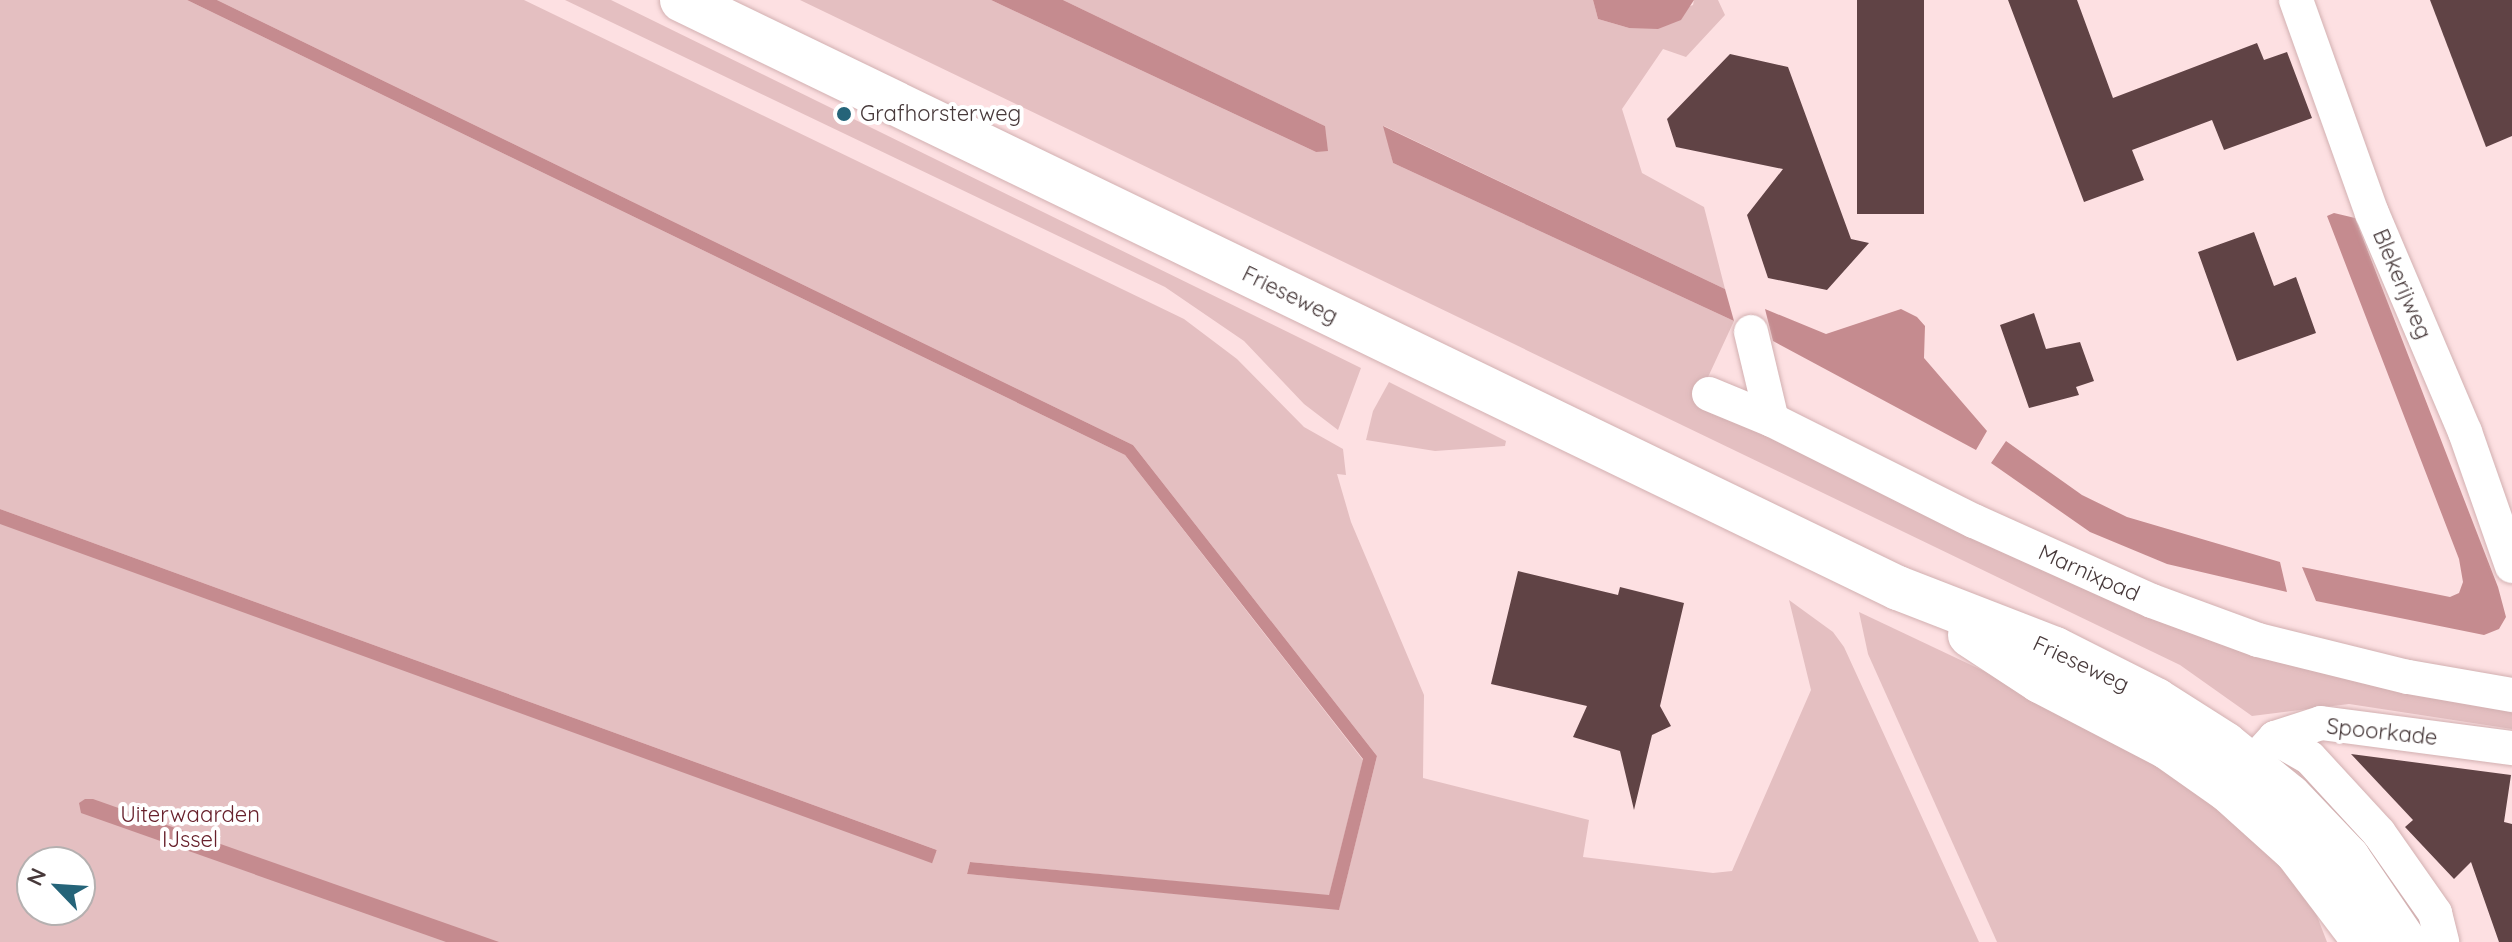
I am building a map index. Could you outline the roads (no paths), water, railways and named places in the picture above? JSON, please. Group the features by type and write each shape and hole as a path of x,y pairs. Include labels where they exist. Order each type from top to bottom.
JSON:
{"main road":[{"name":"Frieseweg","path":"682,0 1898,588 2055,649 2156,700 2252,764"},
{"path":"2252,764 2296,851 2365,942"},
{"path":"2252,764 2348,858 2405,942"}],"street":[{"name":"Blekerijweg","path":"2296,0 2372,213 2465,432 2512,566"},
{"path":"1751,332 1772,420"},
{"path":"1709,394 1772,420"},
{"name":"Marnixpad","path":"1772,420 1974,521 2152,601 2258,640 2408,677 2512,695"},
{"name":"Spoorkade","path":"2252,764 2333,723 2512,748"},
{"path":"2252,764 2310,758 2372,824 2435,913 2442,942"}],"place":[{"name":"Grafhorsterweg","path":"844,114"}],"park label":[{"name":"Uiterwaarden IJssel","path":"190,826"}]}
